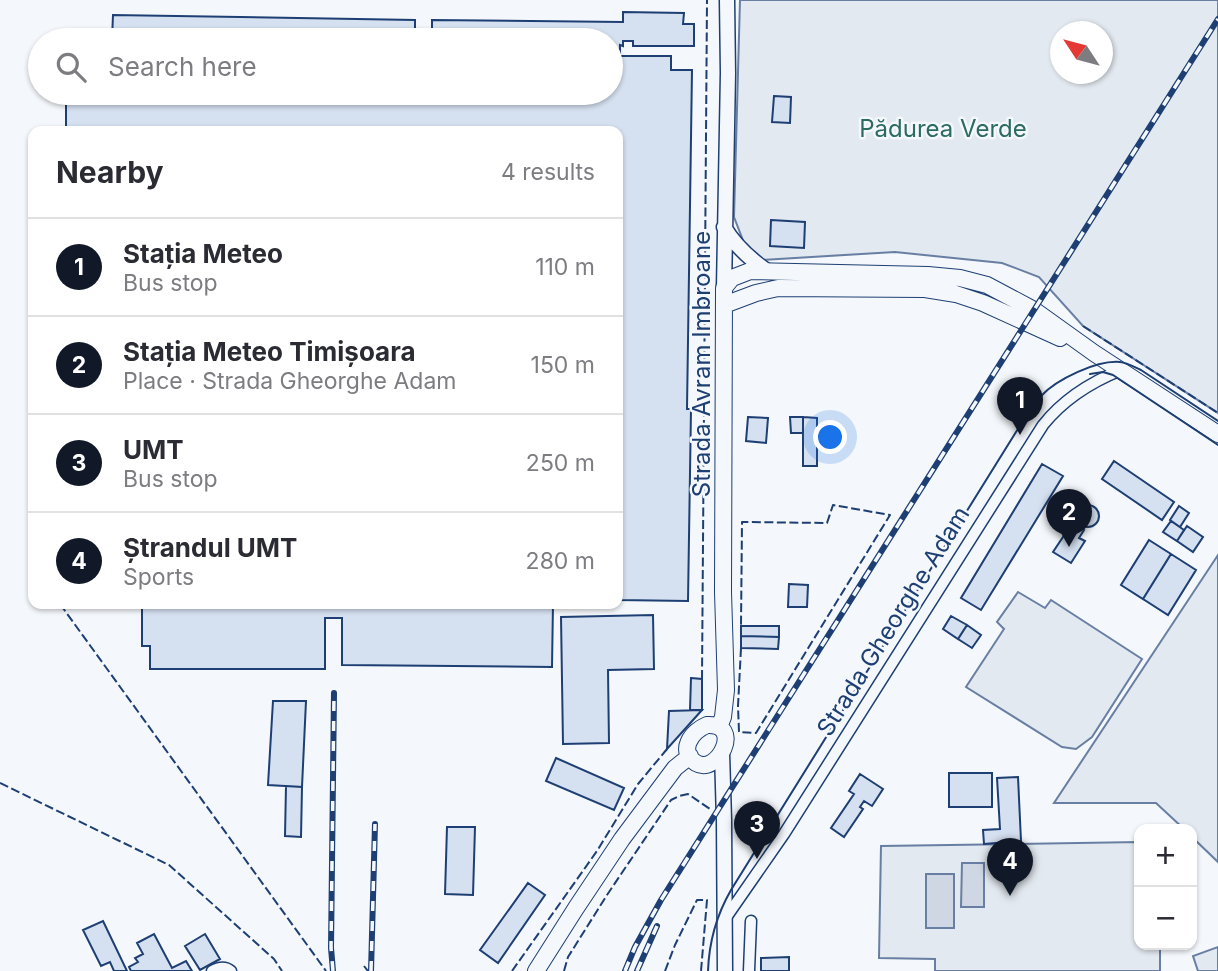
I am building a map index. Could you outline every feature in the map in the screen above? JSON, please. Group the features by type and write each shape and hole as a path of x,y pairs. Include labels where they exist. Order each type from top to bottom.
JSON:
{"main road":[{"name":"Strada Avram Imbroane","path":"719,727 726,690 723,592 723,226 728,72 727,0"},
{"path":"723,226 732,241 767,271"},
{"path":"1094,353 983,303 956,294 925,289 778,288 724,296 732,278 750,271 928,275 960,278 987,285 1034,310 1094,353 1218,434"},
{"path":"706,765 717,758 725,747 726,737 719,727 712,725 694,733 688,750 697,763 706,765 722,786"},
{"path":"722,753 725,971"},
{"path":"536,971 660,786 674,768 690,756"},
{"path":"550,971 563,930"}],"street":[{"name":"Strada Gheorghe Adam","path":"725,919 799,811 1043,425 1063,403 1121,370"},
{"path":"749,971 751,921"},
{"path":"215,969 228,968 231,971"}],"green space":[{"name":"Pădurea Verde","path":"740,0 1218,0 1218,413 1083,326 1039,277 1002,263 895,252 760,260 746,248 734,217"},
{"path":"1218,555 1218,862 1197,842 1197,824 1179,824 1156,803 1054,803"},
{"path":"1018,592 1045,608 1051,600 1142,659 1092,737 1076,749 1062,747 966,687 1004,629 997,622"},
{"path":"1134,842 1134,950 1160,950 1160,971 935,971 935,959 879,958 881,846"},
{"path":"1218,947 1218,971 1198,971 1193,956"}],"shaded area":[{"path":"962,863 984,863 984,907 961,907"},
{"path":"926,874 954,874 954,928 926,928"}],"building":[{"path":"623,12 684,13 683,24 694,24 694,46 633,46 633,41 623,41 623,28 432,28 432,20 623,22"},
{"path":"113,15 415,20 415,28 112,28"},
{"path":"623,56 671,56 671,70 692,70 687,409 691,409 688,601 623,600 623,126 66,126 66,105 623,105"},
{"path":"774,96 791,97 790,123 772,122"},
{"path":"771,220 805,222 804,248 770,246"},
{"path":"748,417 768,418 766,443 746,441"},
{"path":"790,417 803,417 803,433 791,433"},
{"path":"803,417 817,418 817,466 803,466"},
{"path":"1114,461 1174,502 1162,520 1102,479"},
{"path":"1042,464 1063,476 981,610 961,598"},
{"path":"1088,505 1098,512 1099,516 1092,526 1088,527 1078,520 1077,516 1084,506"},
{"path":"1179,506 1189,513 1180,527 1170,520"},
{"path":"1171,521 1184,530 1177,541 1163,532"},
{"path":"1076,525 1084,530 1079,538 1085,541 1071,563 1053,552 1067,531 1071,533"},
{"path":"1187,526 1203,537 1193,552 1177,541"},
{"path":"1149,540 1171,554 1143,599 1121,585"},
{"path":"1171,554 1196,570 1168,615 1143,599"},
{"path":"789,584 808,585 807,607 788,607"},
{"path":"142,609 553,609 552,667 342,665 342,618 325,618 325,669 150,669 150,646 142,646"},
{"path":"653,615 654,669 608,670 609,743 563,744 561,617"},
{"path":"951,616 967,625 958,639 943,629"},
{"path":"967,625 981,635 972,648 958,639"},
{"path":"741,626 779,626 779,637 741,636"},
{"path":"741,636 779,637 778,649 741,648"},
{"path":"691,678 702,679 702,710 690,710"},
{"path":"273,701 306,701 302,787 268,785"},
{"path":"702,710 667,749 669,711"},
{"path":"556,758 624,788 614,810 546,781"},
{"path":"949,773 992,773 992,807 949,807"},
{"path":"860,774 883,789 872,806 864,801 860,807 863,809 844,837 831,828 854,794 849,791"},
{"path":"1018,777 1021,841 984,844 983,830 1000,829 997,778"},
{"path":"286,786 302,787 301,837 285,836"},
{"path":"447,827 475,827 473,895 445,894"},
{"path":"528,883 545,895 498,963 480,950"},
{"path":"103,921 127,971 114,971 110,962 101,966 83,930"},
{"path":"154,934 172,968 186,961 192,971 131,971 129,967 138,962 135,958 143,954 137,943"},
{"path":"205,934 220,959 200,970 185,946"},
{"path":"789,957 789,971 761,971 761,958"}],"tram line":[{"path":"708,971 714,929 731,890 1041,396 1057,383 1078,372 1100,364 1120,362 1141,370 1218,421"},
{"path":"1090,374 1103,372 1113,375 1218,445"}],"railway":[{"path":"625,971 661,900 1218,19"},
{"path":"333,971 334,693"},
{"path":"371,971 375,824"},
{"path":"637,971 657,926"}],"fence":[{"path":"702,679 707,0"},
{"path":"1083,326 1218,413"},
{"path":"741,626 742,522 827,523 833,505 890,515 756,733 739,732 741,648"},
{"path":"64,609 326,971"},
{"path":"512,971 597,851 638,784 667,749"},
{"path":"0,783 169,865 274,959 282,971"},
{"path":"564,971 568,957 671,800 688,794 710,809"},
{"path":"665,971 697,900 707,900 701,971"},
{"path":"364,966 368,971"}],"place":[{"name":"Stația Meteo","path":"1020,435"},
{"name":"Stația Meteo Timișoara","path":"1069,547"},
{"name":"UMT","path":"757,859"},
{"name":"Ștrandul UMT","path":"1010,896"}]}
